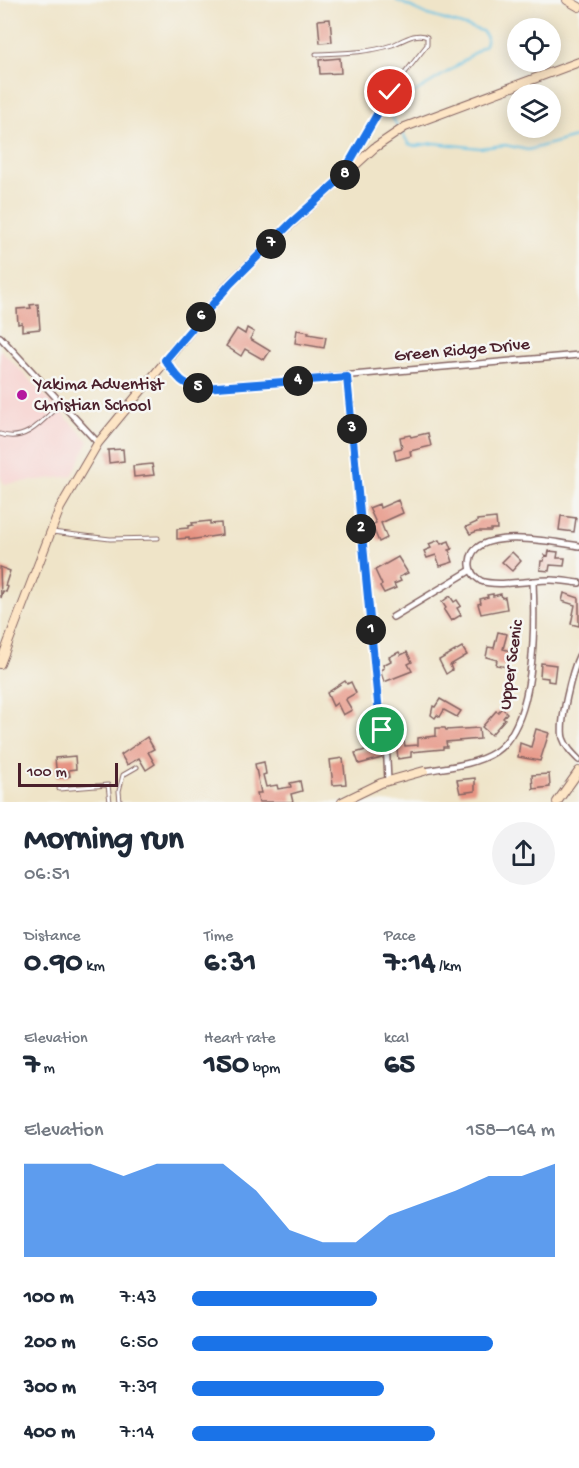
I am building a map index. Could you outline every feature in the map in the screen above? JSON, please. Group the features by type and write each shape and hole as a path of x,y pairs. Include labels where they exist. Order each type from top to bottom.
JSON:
{"street":[{"path":"567,0 579,7"},
{"path":"0,664 60,508 98,443 230,284 291,223 374,148 405,127 579,62"},
{"path":"0,337 98,443"},
{"name":"Green Ridge Drive","path":"165,360 180,380 194,388 204,388 579,355"},
{"path":"347,377 380,724 386,740 388,781"},
{"path":"579,546 533,538 482,543 471,555 471,570 481,580 489,582 551,580 579,583"},
{"path":"393,617 471,570"},
{"name":"Upper Scenic","path":"424,771 471,762 492,753 508,741 521,715 529,670 534,620 533,581"},
{"path":"579,656 573,669 562,730 567,748 579,760"},
{"path":"342,802 388,781 424,771"},
{"path":"557,802 579,771"}],"lane":[{"path":"316,54 372,50 420,35 427,37 427,45 390,92 349,163 349,171"},
{"path":"0,434 15,437 30,432 61,403"},
{"path":"51,532 110,539 158,538"},
{"path":"120,802 118,791 123,776 137,767"},
{"path":"59,789 108,785 110,802"}],"shaded area":[{"name":"Yakima Adventist Christian School","path":"0,349 89,441 72,476 4,484 0,475"}],"building":[{"path":"330,19 332,42 320,43 318,20"},
{"path":"340,58 341,73 320,74 319,60"},
{"path":"38,304 40,329 22,331 22,323 18,324 17,309 31,308 30,305"},
{"path":"247,328 254,332 250,339 270,351 264,360 245,349 241,356 226,346 237,329 245,334"},
{"path":"297,330 326,337 324,348 295,343"},
{"path":"428,433 431,446 410,451 411,456 396,460 394,450 402,448 400,437"},
{"path":"123,449 124,461 109,463 108,450"},
{"path":"152,464 154,475 134,477 133,466"},
{"path":"398,500 403,513 381,523 387,538 379,542 372,525 376,523 369,508 379,504 380,508"},
{"path":"561,516 576,518 574,532 559,530"},
{"path":"496,518 497,529 491,529 491,531 477,531 470,534 466,527 477,520"},
{"path":"210,521 210,524 221,523 222,535 189,540 189,538 177,539 177,529 188,528 193,525 192,523"},
{"path":"439,540 441,544 449,541 453,562 440,566 436,555 427,558 424,551 431,548 429,544"},
{"path":"549,551 558,552 557,558 565,558 564,566 550,565 549,571 540,570 541,561 544,561 545,555 548,556"},
{"path":"512,552 521,561 512,571 502,562"},
{"path":"398,557 408,573 399,577 401,581 394,584 396,588 384,593 375,570"},
{"path":"0,567 10,571 5,586 8,587 6,592 3,591 1,598"},
{"path":"564,593 579,598 579,626 571,624 575,605 562,601"},
{"path":"493,594 493,596 501,594 502,598 505,597 507,609 481,614 478,604 481,603 480,599"},
{"path":"450,596 461,606 457,608 461,615 451,621 442,602"},
{"path":"498,632 507,634 503,649 511,651 507,667 496,665 497,660 486,657 488,647 494,648"},
{"path":"462,647 467,655 450,665 452,670 446,674 439,660"},
{"path":"399,652 401,655 407,652 412,662 408,664 412,671 384,682 380,670 384,668 383,665 391,661 389,657"},
{"path":"541,663 556,665 554,682 540,677"},
{"path":"345,681 347,684 351,682 356,693 346,700 352,710 343,715 337,703 333,706 327,693"},
{"path":"440,699 461,711 457,717 444,710 440,717 437,715 435,718 431,715 433,706 435,707"},
{"path":"502,708 507,713 503,718 505,719 491,735 482,727 496,711"},
{"path":"395,716 397,730 401,729 405,746 418,745 418,738 436,736 436,728 446,730 479,728 480,739 446,742 447,747 443,749 411,752 411,757 398,759 396,739 392,739 390,723 385,724 384,717"},
{"path":"536,729 549,733 540,761 518,757 520,743 531,747"},
{"path":"147,737 154,749 148,752 155,764 146,770 139,758 127,765 121,755"},
{"path":"377,741 382,758 359,764 355,753 369,749 367,745"},
{"path":"75,756 76,769 69,770 70,776 57,778 55,758"},
{"path":"343,758 346,784 333,785 330,760"},
{"path":"264,762 266,774 263,775 266,787 277,785 278,789 291,787 290,783 300,781 302,791 291,794 293,802 259,802 257,793 261,793 255,764"},
{"path":"549,774 550,787 533,789 532,775"},
{"path":"475,778 475,791 460,793 457,780"}],"waterway":[{"path":"396,0 428,15 482,31 487,37 485,45 454,68 407,97 392,111 391,116 409,144 415,146 434,143 480,148 505,145 528,150 579,136"}],"place":[{"name":"Yakima Adventist Christian School","path":"22,395"}],"route":[{"path":"382,730 347,377 194,388 180,380 165,360 230,284 291,223 349,171 349,163 390,92"}]}
